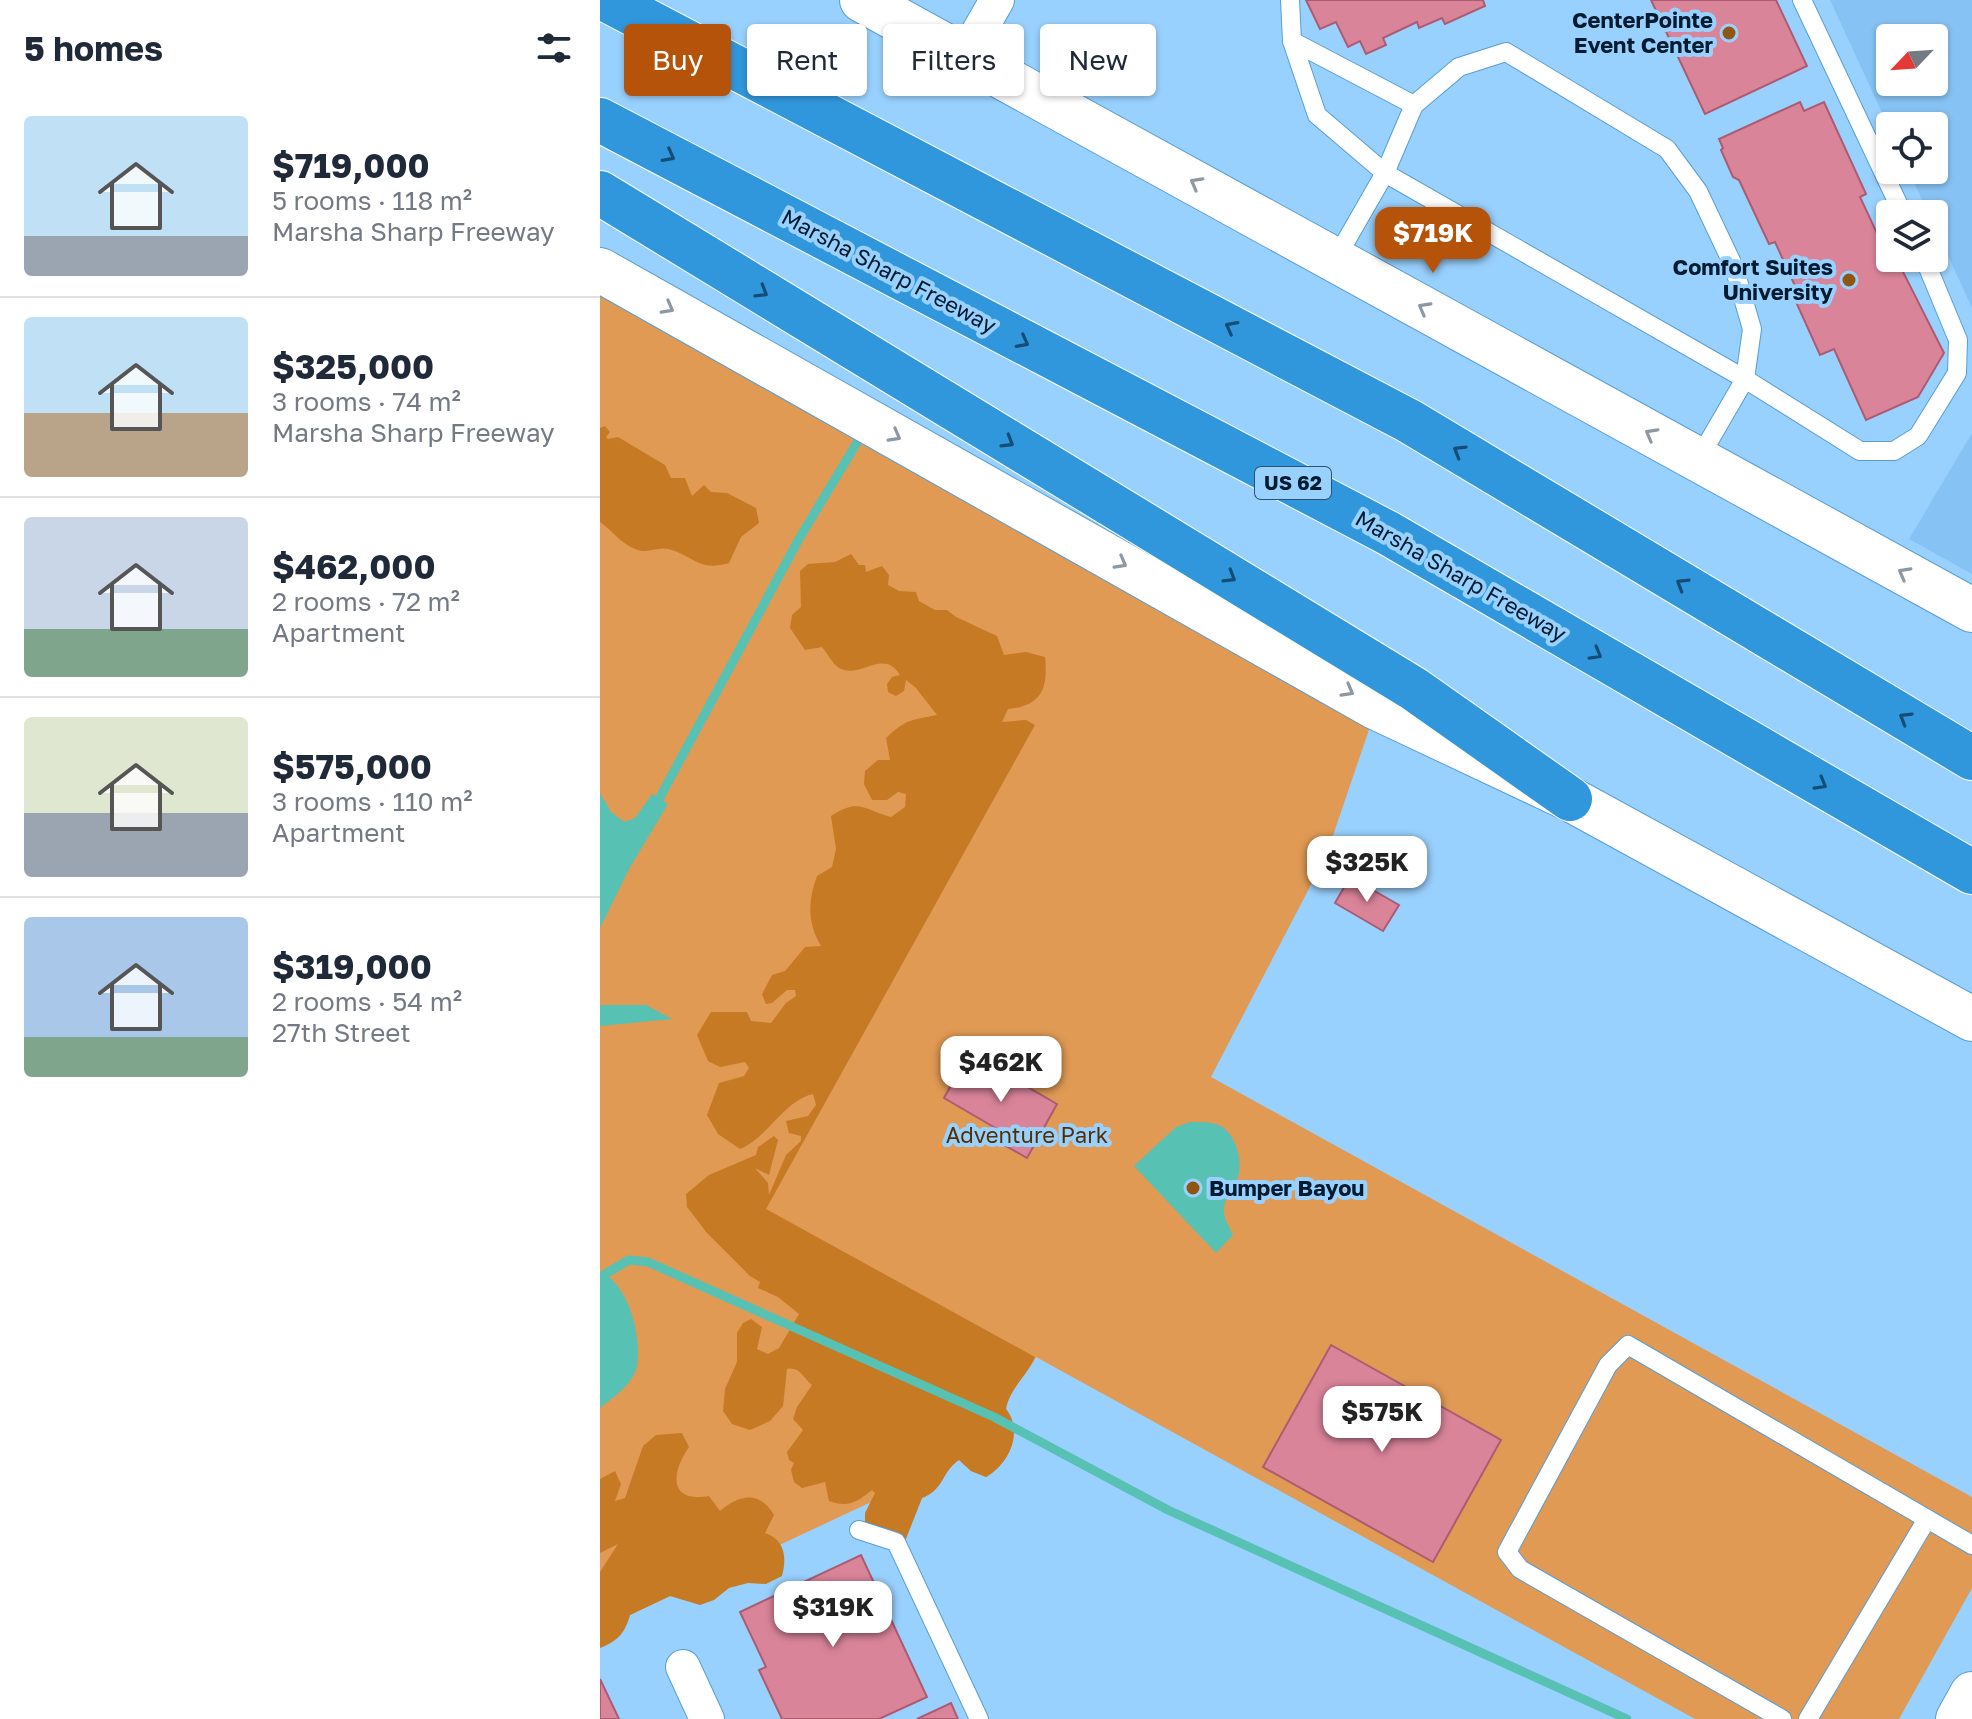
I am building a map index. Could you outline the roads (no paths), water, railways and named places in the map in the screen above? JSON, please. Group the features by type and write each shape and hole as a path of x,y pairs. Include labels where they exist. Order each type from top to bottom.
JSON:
{"highway":[{"path":"607,0 1409,421 1972,758"},
{"name":"Marsha Sharp Freeway","path":"600,120 1388,533 1972,872"},
{"path":"600,193 1414,689 1570,799"}],"main road":[{"path":"862,0 906,24"},
{"path":"1024,89 1972,610"},
{"path":"600,270 1375,707 1570,799 1972,1019"},
{"path":"1958,1719 1972,1694"}],"street":[{"path":"983,24 997,0"},
{"path":"683,1667 707,1719"}],"lane":[{"path":"1290,0 1292,41 1317,115 1385,173 1745,379 1860,451 1894,451 1918,436 1957,373 1958,340 1930,272"},
{"path":"1802,0 1896,200"},
{"path":"1292,41 1414,105"},
{"path":"1335,260 1385,173 1414,105 1459,67 1506,52 1667,149 1698,191 1734,267 1752,329 1745,379 1698,460"},
{"path":"1782,1719 1520,1569 1507,1552 1608,1365 1628,1345 1972,1545"},
{"path":"1808,1719 1927,1519"},
{"path":"859,1530 896,1542 979,1719"}],"waterway":[{"path":"659,799 800,537 858,441"},
{"path":"605,1274 629,1260 648,1262 994,1417 1168,1510 1627,1719"}],"place":[{"name":"CenterPointe Event Center","path":"1729,33"},
{"name":"Comfort Suites University","path":"1849,280"},
{"name":"Bumper Bayou","path":"1193,1188"}],"park label":[{"name":"Adventure Park","path":"1027,1135"}]}
